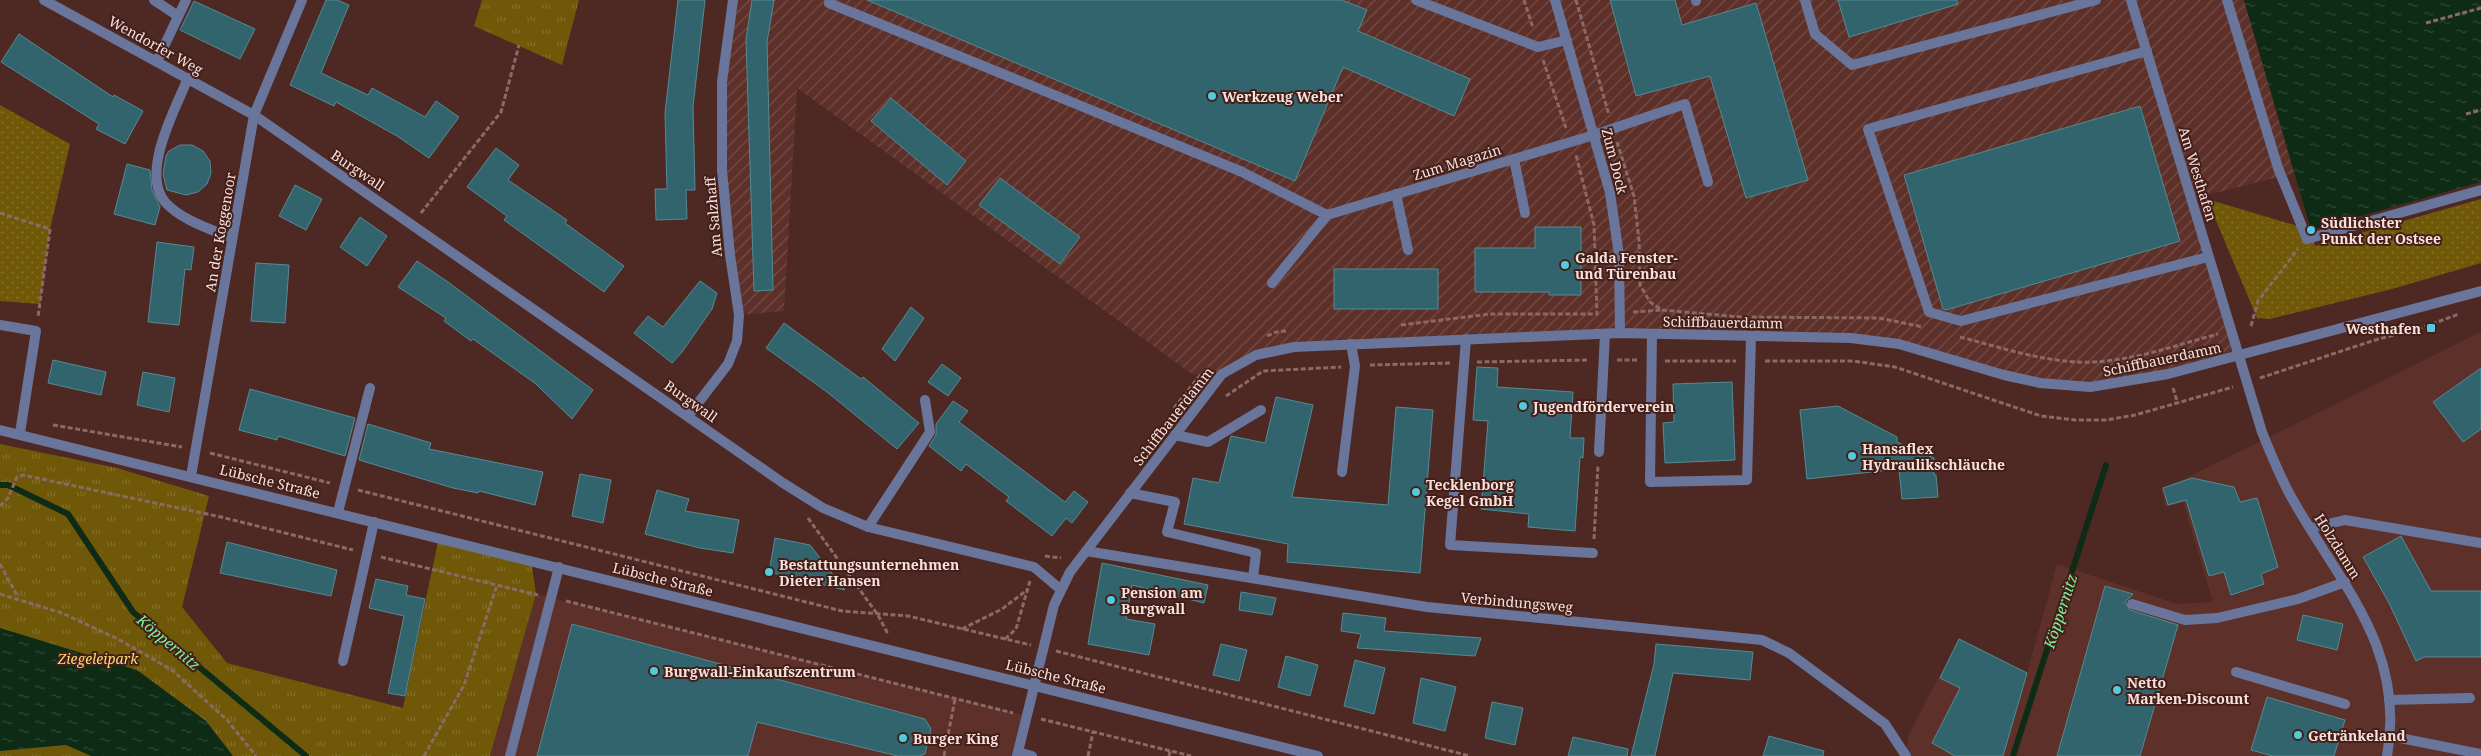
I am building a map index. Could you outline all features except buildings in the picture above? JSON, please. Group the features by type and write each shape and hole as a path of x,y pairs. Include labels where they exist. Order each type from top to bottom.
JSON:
{"street":[{"name":"Wendorfer Weg","path":"44,0 254,115"},
{"path":"154,0 178,16"},
{"path":"157,61 186,0"},
{"name":"An der Koggenoor","path":"191,476 254,115 302,0"},
{"name":"Am Salzhaff","path":"688,416 728,364 737,341 739,315 730,255 722,170 722,82 733,0"},
{"path":"830,0 829,3 1240,171 1327,215 1272,283"},
{"path":"1416,0 1538,47 1567,40"},
{"name":"Zum Dock","path":"1555,0 1610,192 1619,255 1620,333"},
{"path":"1805,0 1815,34 1852,65 2096,0"},
{"name":"Am Westhafen","path":"2131,0 2238,356"},
{"path":"2227,0 2278,168 2307,239 2481,190"},
{"path":"2146,52 1868,129 1928,312 1961,321 2208,257"},
{"path":"188,78 157,156 156,179 164,201 188,219 232,238"},
{"name":"Zum Magazin","path":"1327,215 1594,135 1685,104 1708,182"},
{"name":"Burgwall","path":"254,115 823,508 868,527 1034,567 1060,589"},
{"path":"1514,159 1525,213"},
{"path":"1396,194 1408,250"},
{"name":"Schiffbauerdamm","path":"1060,589 1086,551 1222,374 1256,355 1294,347 1620,333 1851,338 1899,344 2004,375 2040,382 2090,387 2132,381 2238,356 2481,291"},
{"path":"0,325 36,331 20,434"},
{"path":"1599,452 1605,334"},
{"path":"1652,334 1650,482 1748,480 1751,337"},
{"path":"1466,339 1450,545 1593,554"},
{"path":"1342,472 1355,366 1351,344"},
{"name":"Holzdamm","path":"2238,356 2262,432 2284,483 2360,606 2372,634 2383,666 2389,700 2390,736 2387,756"},
{"path":"338,512 370,388"},
{"path":"868,527 930,432 925,400"},
{"path":"1175,435 1208,442 1261,410"},
{"name":"Lübsche Straße","path":"0,430 338,512 1318,756"},
{"path":"1130,493 1175,502 1167,532 1256,553 1253,578"},
{"path":"2311,528 2345,520 2481,543"},
{"path":"343,661 374,522"},
{"name":"Verbindungsweg","path":"1086,551 1427,608 1762,640 1789,653 1884,724 1906,756"},
{"path":"510,756 559,567"},
{"path":"2132,604 2185,620 2217,618 2298,599 2345,582"},
{"path":"1032,756 1017,754 1042,648 1060,589"},
{"path":"2236,672 2345,704"},
{"path":"2389,700 2470,698"},
{"path":"2390,736 2481,754"}],"path":[{"path":"1399,325 1490,314 1597,314 1594,225 1584,181 1524,0"},
{"path":"1576,0 1634,196 1639,241 1640,285 1650,302 1662,310 1741,317 1879,318 1931,330"},
{"path":"2426,23 2481,8"},
{"path":"413,224 501,112 519,45"},
{"path":"2466,114 2481,110"},
{"path":"0,213 50,229 36,331"},
{"path":"2251,326 2258,301 2307,239"},
{"path":"1223,398 1264,371 1465,362 1603,360 1853,361 1895,367 2041,416 2075,420 2106,420 2135,415 2245,383 2375,340 2421,328 2464,312"},
{"path":"1259,339 1276,332 1295,331"},
{"path":"1959,336 2060,361 2104,362 2156,353 2230,331"},
{"path":"1169,416 1197,377 1204,372"},
{"path":"52,425 196,449 788,599 842,611 908,616 1470,756"},
{"path":"1593,554 1599,452"},
{"path":"0,506 8,498 17,477 23,475 221,517"},
{"path":"806,514 878,615 897,651"},
{"path":"1004,640 1016,629 1037,554 1058,559 1066,554"},
{"path":"0,564 18,598"},
{"path":"424,756 464,685 497,585 1191,756"},
{"path":"962,629 1002,609 1027,590"},
{"path":"0,594 62,613 118,639 172,670 227,720 256,756"},
{"path":"944,756 955,699"},
{"path":"1088,756 1094,732"},
{"path":"1169,756 1170,751"}],"shaded area":[{"path":"733,0 2244,0 2294,173 2191,199 2237,356 2168,374 2066,386 1899,344 1620,333 1351,344 1256,355 1222,374 1192,374 797,88 784,311 739,315 730,255 722,82"},
{"path":"2481,332 2481,756 1906,756 1908,736 1959,638 2027,673 2057,564 2177,604 2213,602 2183,502 2166,507 2161,488 2178,482"},
{"path":"536,594 1026,716 1017,756 490,756"}],"green space":[{"path":"482,0 579,0 562,65 474,26"},
{"path":"0,105 70,144 50,229 40,304 0,301"},
{"path":"2207,199 2311,230 2315,246 2481,199 2481,263 2392,289 2270,319 2257,318"},
{"name":"Ziegeleipark","path":"0,444 117,468 209,496 182,607 227,663 403,708 439,537 531,560 536,594 490,756 0,756"}],"water":[{"path":"2244,0 2481,0 2481,182 2311,230"},
{"path":"0,628 137,670 206,721 233,756 91,756 66,745 0,751"}],"waterway":[{"name":"Köppernitz","path":"2013,756 2106,465"},
{"name":"Köppernitz","path":"0,485 8,485 68,514 133,612 306,756"}],"place":[{"name":"Werkzeug Weber","path":"1212,96"},
{"name":"Südlichster Punkt der Ostsee","path":"2311,230"},
{"name":"Galda Fenster- und Türenbau","path":"1565,265"},
{"name":"Westhafen","path":"2431,328"},
{"name":"Jugendförderverein","path":"1523,406"},
{"name":"Hansaflex Hydraulikschläuche","path":"1852,456"},
{"name":"Tecklenborg Kegel GmbH","path":"1416,492"},
{"name":"Bestattungsunternehmen Dieter Hansen","path":"769,572"},
{"name":"Pension am Burgwall","path":"1111,600"},
{"name":"Burgwall-Einkaufszentrum","path":"654,671"},
{"name":"Netto Marken-Discount","path":"2117,690"},
{"name":"Getränkeland","path":"2298,735"},
{"name":"Burger King","path":"903,738"}]}
